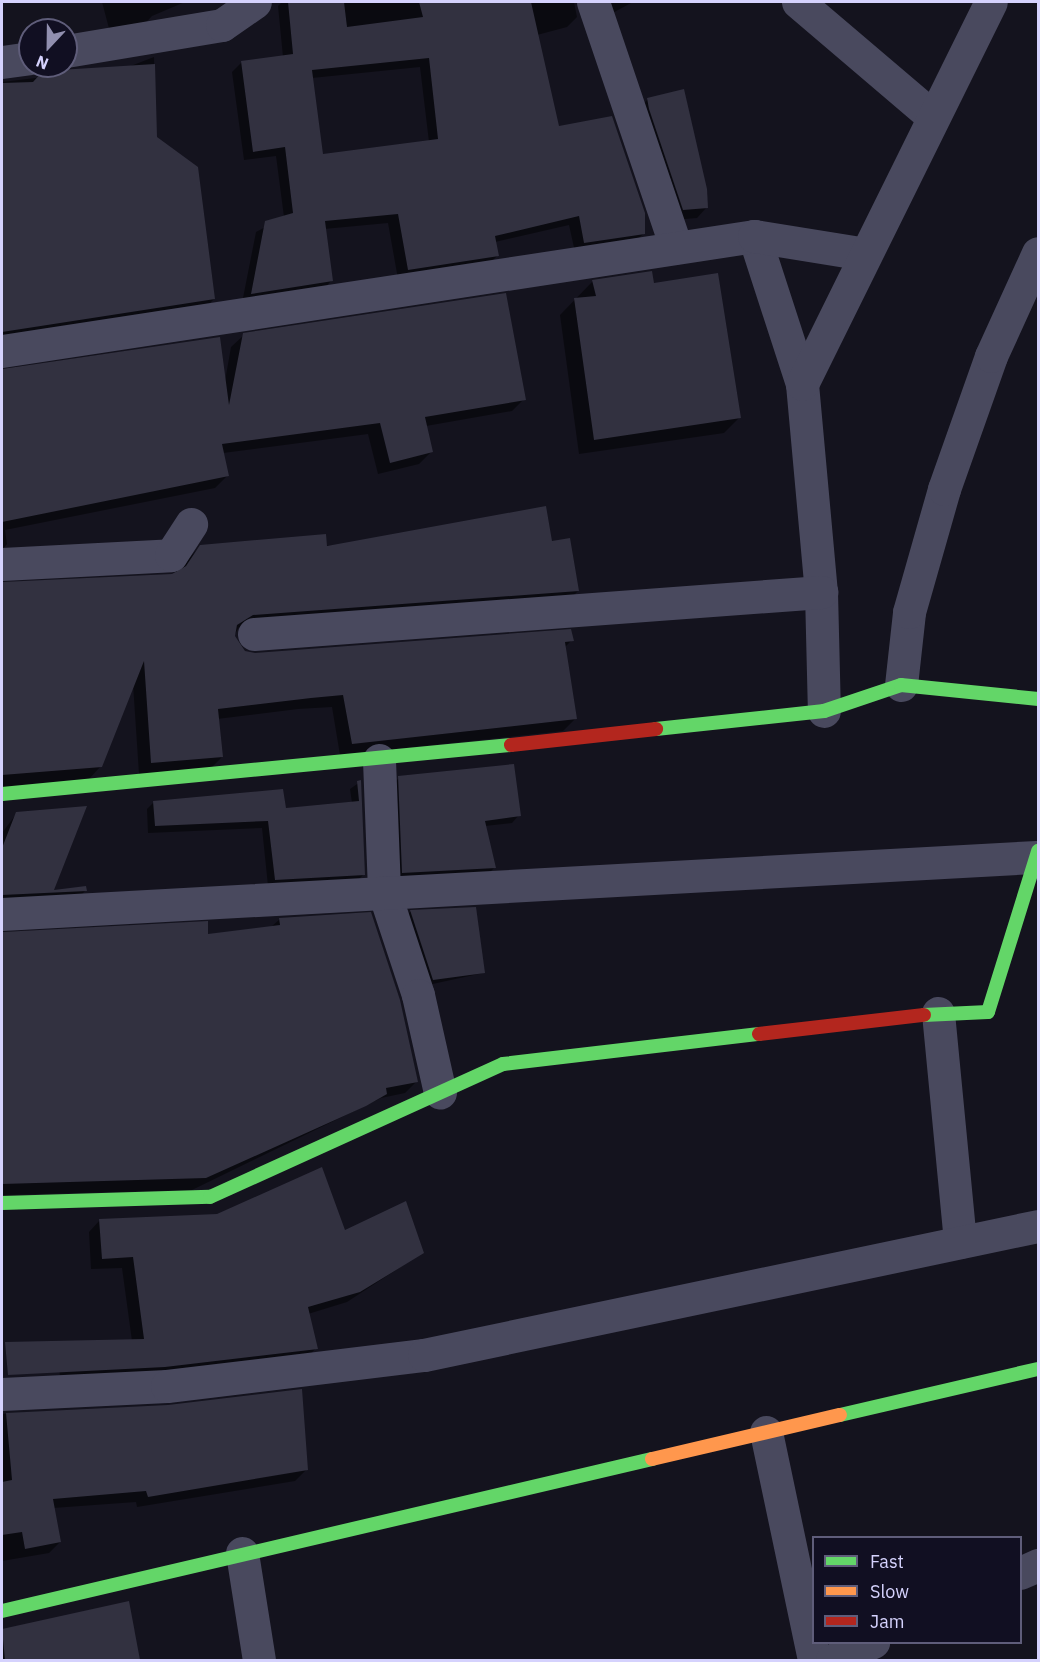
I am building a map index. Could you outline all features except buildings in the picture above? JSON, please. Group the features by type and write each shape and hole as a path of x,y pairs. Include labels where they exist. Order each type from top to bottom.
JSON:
{"street":[{"path":"78,49 222,25 255,2"},
{"path":"593,2 676,247"},
{"path":"798,2 932,116"},
{"path":"802,384 932,116 991,2"},
{"path":"2,62 18,60"},
{"path":"754,236 802,384 821,592 824,711"},
{"path":"2,351 754,236 865,254"},
{"path":"901,685 909,612 944,489 991,356 1038,253"},
{"path":"2,564 171,555 191,524"},
{"path":"254,634 821,592"},
{"path":"2,794 379,760 824,711 901,685 1038,699"},
{"path":"379,760 384,892 418,995 440,1093"},
{"path":"2,914 1037,854 988,1012 938,1013 503,1064 210,1197 2,1203"},
{"path":"938,1013 960,1242"},
{"path":"2,1394 167,1386 424,1355 1038,1226"},
{"path":"2,1611 242,1553 1038,1369"},
{"path":"766,1432 814,1660"},
{"path":"242,1553 259,1660"},
{"path":"1022,1572 1038,1565"},
{"path":"832,1660 868,1644"}],"traffic: fast":[{"path":"656,729 824,711 901,685 1038,699"},
{"path":"2,794 511,745"},
{"path":"924,1015 988,1012 1038,851"},
{"path":"2,1203 210,1197 503,1064 759,1034"},
{"path":"840,1415 1038,1369"},
{"path":"2,1611 652,1459"}],"traffic: slow":[{"path":"652,1459 840,1415"}],"traffic: jam":[{"path":"511,745 656,729"},
{"path":"759,1034 924,1015"}]}
